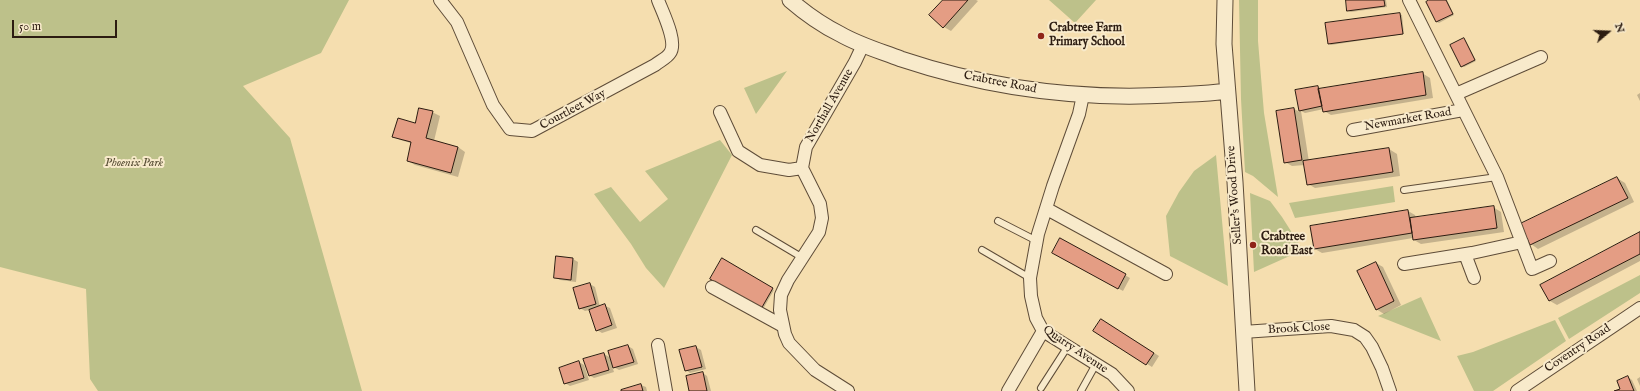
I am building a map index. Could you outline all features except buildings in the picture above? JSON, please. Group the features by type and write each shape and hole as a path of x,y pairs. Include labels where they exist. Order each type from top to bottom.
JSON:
{"street":[{"name":"Courtleet Way","path":"440,0 457,22 492,105 510,129 532,131 656,65 670,53 673,47 669,26 658,0"},
{"name":"Crabtree Road","path":"790,0 810,16 839,34 863,45 925,67 1028,90 1082,96 1147,97 1227,91"},
{"name":"Seller's Wood Drive","path":"1225,0 1224,44 1235,182 1247,391"},
{"name":"Newmarket Road","path":"1409,0 1497,178 1532,269 1550,261"},
{"name":"Northall Avenue","path":"802,168 806,147 863,45"},
{"name":"Newmarket Road","path":"1456,94 1541,56"},
{"name":"Quarry Avenue","path":"1082,96 1079,114 1053,186 1037,241 1030,278 1034,310 1043,331 1112,374 1128,391"},
{"name":"Newmarket Road","path":"1353,130 1463,110"},
{"path":"720,112 738,151 760,165 789,170 802,168 820,204 822,218 818,232 788,280 781,295 780,310 783,326 789,343 815,370 848,391"},
{"path":"1047,209 1166,274"},
{"path":"1404,264 1465,254 1522,242"},
{"path":"1465,254 1474,278"},
{"path":"712,286 783,326"},
{"name":"Coventry Road","path":"1517,391 1640,308"},
{"name":"Brook Close","path":"1243,332 1331,326 1354,330 1365,337 1372,347 1382,368 1390,391"},
{"path":"1008,391 1043,331"},
{"path":"658,345 666,391"}],"lane":[{"path":"1404,190 1497,178"},
{"path":"998,221 1037,241"},
{"path":"756,230 803,258"},
{"path":"982,250 1030,278"},
{"path":"1041,388 1068,346"},
{"path":"1080,391 1096,364"}],"green space":[{"name":"Phoenix Park","path":"0,0 349,0 321,53 243,86 290,138 362,391 98,391 90,379 86,289 0,267"},
{"path":"1049,0 1096,0 1075,23"},
{"path":"1239,0 1258,0 1258,41 1264,113 1278,197 1253,176 1245,172 1241,99"},
{"path":"787,71 756,114 744,88"},
{"path":"720,140 732,155 664,288 646,268 631,244 594,194 611,187 640,222 668,199 645,171"},
{"path":"1216,155 1228,286 1170,256 1166,216 1179,192 1194,171"},
{"path":"1393,186 1395,202 1295,218 1289,203"},
{"path":"1250,193 1270,201 1303,250 1254,272"},
{"path":"1640,275 1640,293 1569,339 1558,318"},
{"path":"1421,297 1441,341 1378,316"},
{"path":"1555,320 1566,341 1493,391 1474,391 1457,356 1473,352"}],"place":[{"name":"Crabtree Farm Primary School","path":"1041,36"},
{"name":"Crabtree Road East","path":"1253,245"}]}
